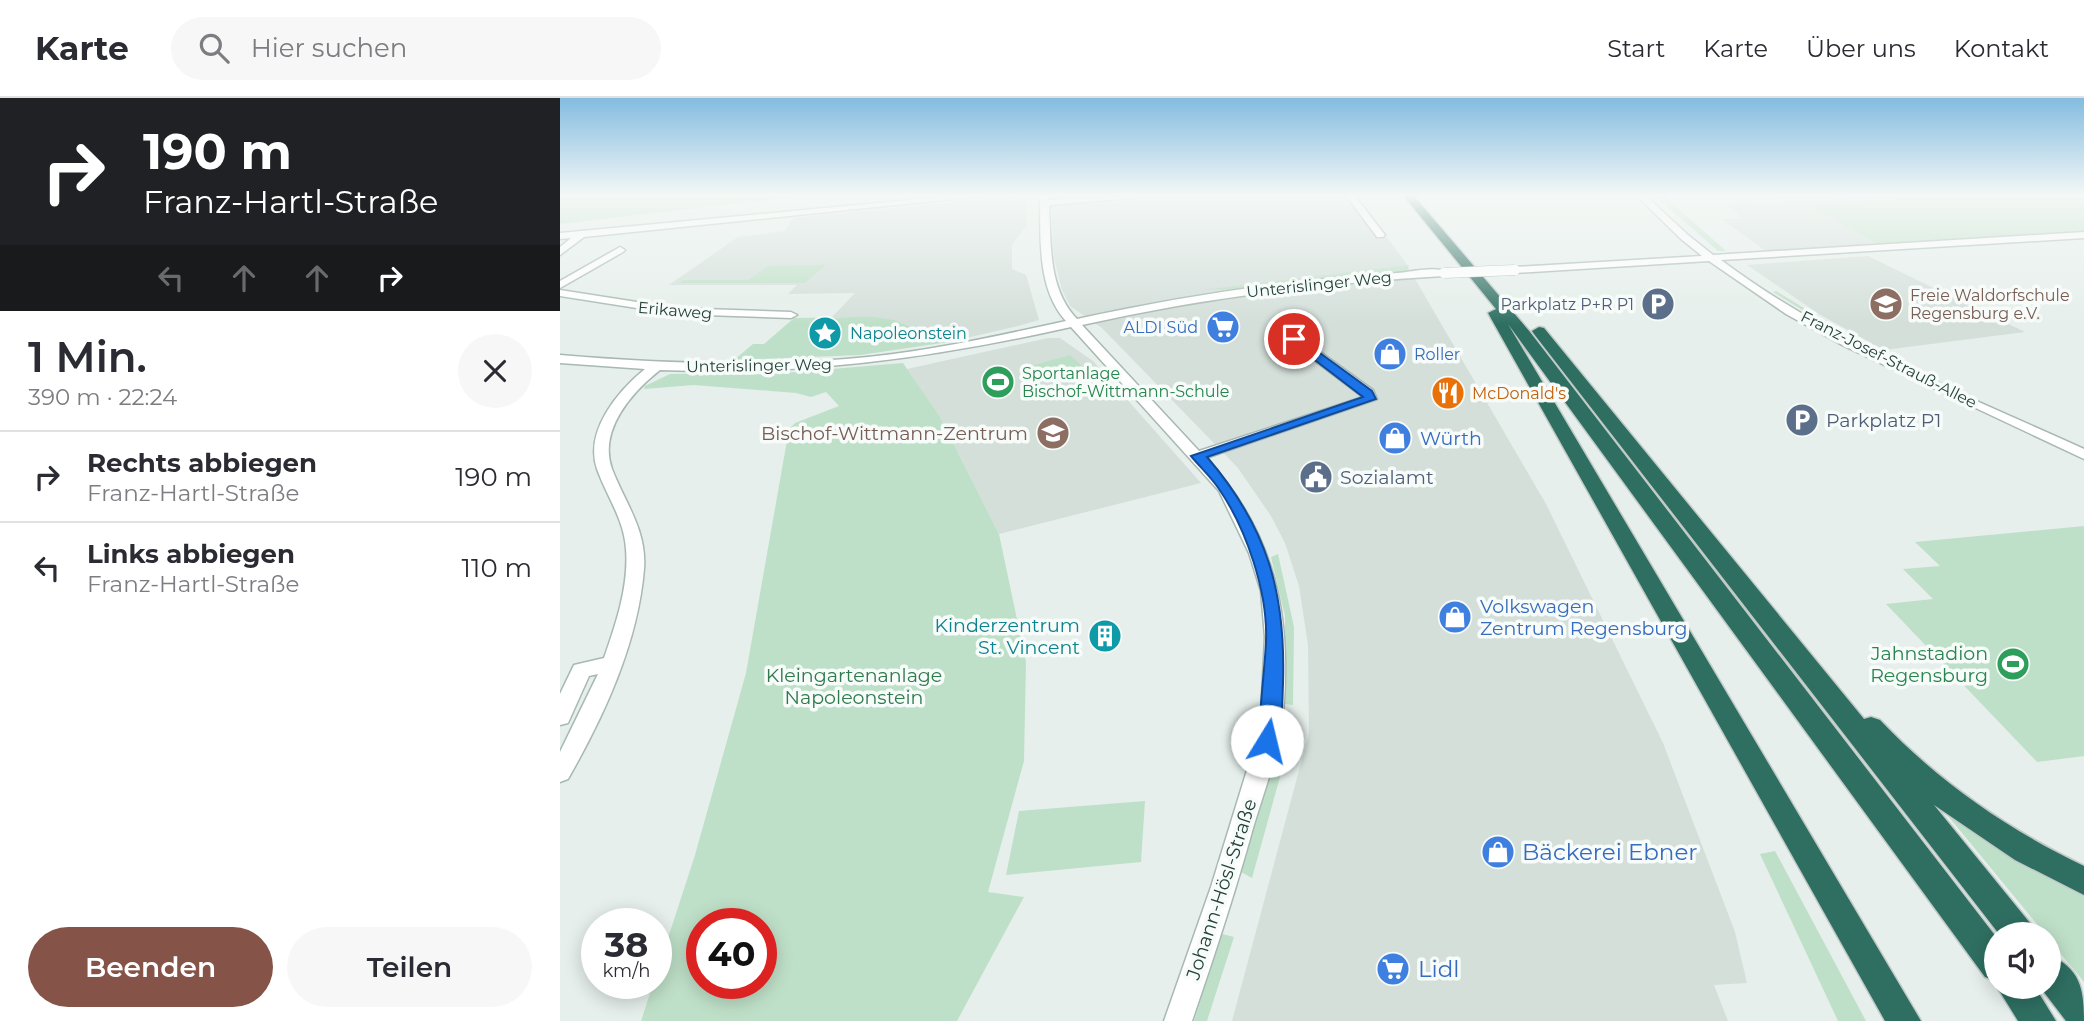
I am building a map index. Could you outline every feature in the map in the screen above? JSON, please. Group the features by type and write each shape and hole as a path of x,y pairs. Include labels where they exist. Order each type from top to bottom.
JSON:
{"highway":[{"path":"1445,238 1482,282 1984,948"},
{"path":"1460,238 1495,277 1673,498 2009,922"},
{"path":"1482,282 1521,362 1782,806 1903,1021"},
{"path":"1673,498 1884,742 1921,778 2006,841 2084,881"},
{"path":"2061,987 2084,1016"},
{"path":"2023,999 2039,1021"}],"street":[{"path":"560,253 576,238"},
{"name":"Johann-Hösl-Straße","path":"1046,238 1048,273 1062,310 1072,324 1226,488 1263,566 1273,610 1275,672 1267,741 1224,887 1178,1021"},
{"name":"Franz-Josef-Strauß-Allee","path":"1684,238 1712,260 1833,334 2084,454"},
{"name":"Unterislinger Weg","path":"560,359 657,366 761,367 857,362 944,350 1226,293 1342,280 1712,260 2038,238"},
{"path":"560,285 620,250"},
{"name":"Erikaweg","path":"560,293 663,310 791,315"},
{"path":"1198,456 1370,399 1368,393 1290,336"},
{"path":"560,772 611,664 629,605 635,567 633,530 603,466 601,450 609,422 619,405 657,366"},
{"path":"560,717 581,670 611,664"},
{"path":"560,724 587,718"}],"shaded area":[{"path":"736,238 1017,238 1012,245 1012,269 1026,275 1039,320 949,342 894,320 832,317 855,293 788,294 797,285 669,285"},
{"path":"1053,238 1387,238 1404,260 1546,504 1663,743 1735,932 1747,983 1714,985 1728,1021 1232,1021 1309,733 1308,645 1299,586 1285,543 1271,516 1238,468 1102,328 1070,306 1062,290 1054,258"},
{"path":"1748,238 1985,239 1766,251"},
{"name":"Freie Waldorfschule Regensburg e.V.","path":"1868,256 2025,332 1884,350 1819,314 1747,265"},
{"name":"Bischof-Wittmann-Zentrum","path":"1048,338 1060,338 1093,361 1201,483 999,534 939,415 907,369"}],"green space":[{"path":"1703,238 1711,238 1726,251 1718,251"},
{"path":"1868,238 1980,238 1878,244"},
{"path":"826,265 805,283 679,283 684,280 748,280 768,266"},
{"path":"1409,265 1407,272 1201,290"},
{"path":"1776,291 1861,343 1970,396 1859,345 1773,292"},
{"path":"874,317 894,320 949,342 860,355 734,360 753,344 764,344 794,318"},
{"path":"1070,355 1082,366 1034,380 1023,368"},
{"name":"Kleingartenanlage Napoleonstein","path":"903,363 939,415 999,534 1026,662 1024,761 988,892 1024,897 957,1021 641,1021 648,999 672,999 672,926 695,855 746,673 789,429 795,423 839,406 826,392 811,397 796,393 694,385 644,389 670,374 783,373"},
{"name":"Jahnstadion Regensburg","path":"2084,526 2084,756 2037,762 1886,604 1933,599 1903,569 1940,566 1915,542"},
{"path":"1278,554 1294,627 1293,705 1285,704 1285,616 1271,557"},
{"path":"1285,759 1252,878 1241,872 1273,762"},
{"path":"1930,794 2084,889 2084,982 2061,954 2061,922 2035,922"},
{"path":"1145,801 1141,862 1006,875 1019,811"},
{"path":"1775,851 1866,1021 1838,1021 1760,854"},
{"path":"1222,934 1234,937 1207,1021 1194,1021"}],"place":[{"name":"Parkplatz P+R P1","path":"1658,304"},
{"name":"Freie Waldorfschule Regensburg e.V.","path":"1886,304"},
{"name":"ALDI Süd","path":"1223,327"},
{"name":"Napoleonstein","path":"825,333"},
{"name":"Roller","path":"1390,354"},
{"name":"Sportanlage Bischof-Wittmann-Schule","path":"998,382"},
{"name":"McDonald's","path":"1448,393"},
{"name":"Parkplatz P1","path":"1802,420"},
{"name":"Bischof-Wittmann-Zentrum","path":"1053,433"},
{"name":"Würth","path":"1395,438"},
{"name":"Sozialamt","path":"1316,477"},
{"name":"Volkswagen Zentrum Regensburg","path":"1455,617"},
{"name":"Kinderzentrum St. Vincent","path":"1105,636"},
{"name":"Jahnstadion Regensburg","path":"2013,664"},
{"name":"Bäckerei Ebner","path":"1498,852"},
{"name":"Lidl","path":"1393,969"}],"route":[{"path":"1267,741 1275,672 1275,636 1268,579 1226,488 1198,456 1370,399 1368,393 1294,339"}]}
